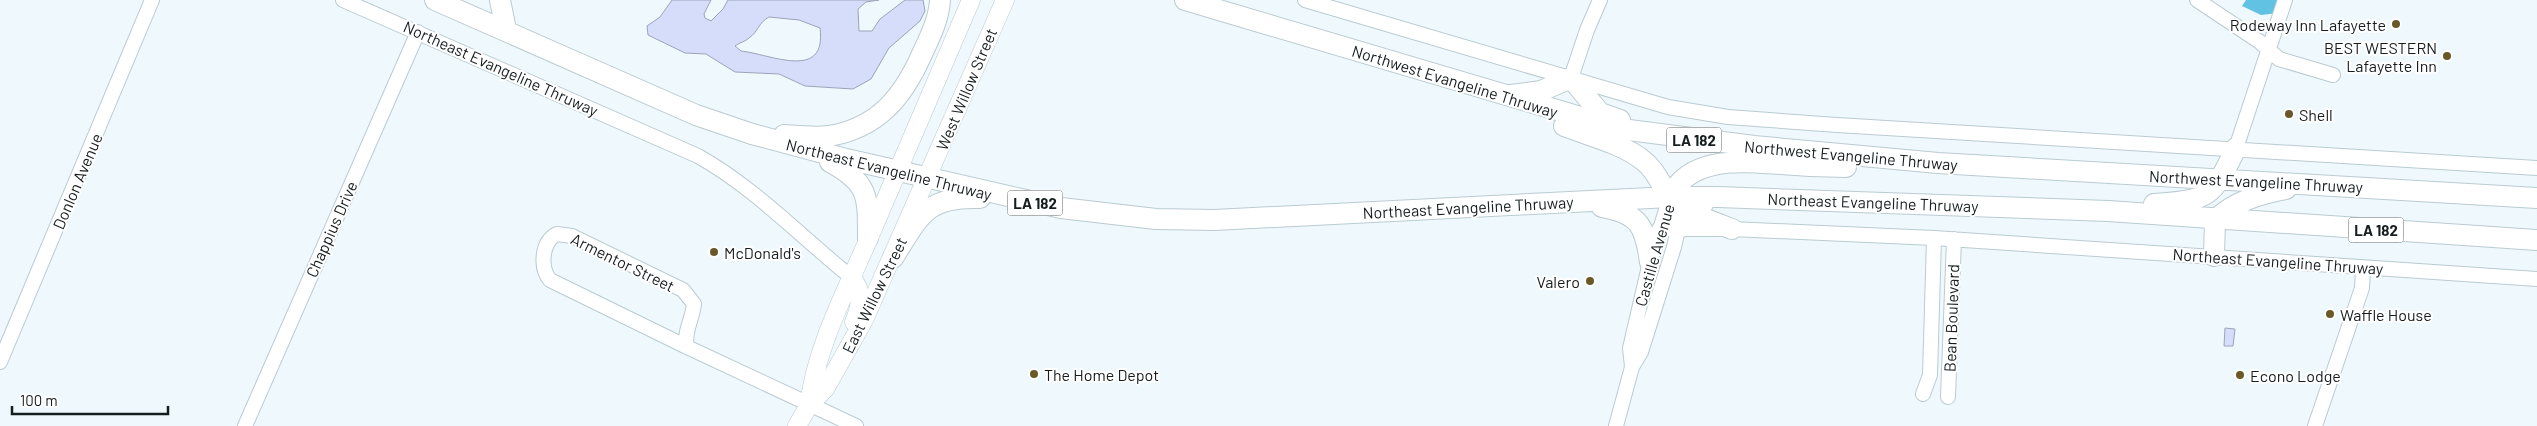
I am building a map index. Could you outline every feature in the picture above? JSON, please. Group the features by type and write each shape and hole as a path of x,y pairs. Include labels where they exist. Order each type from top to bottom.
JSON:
{"highway":[{"name":"Northeast Evangeline Thruway","path":"435,0 696,115 752,134 806,149 1014,199 1103,214 1156,219 1214,220 1718,196 2108,211 2215,220 2537,240"},
{"path":"500,0 506,30"},
{"path":"752,134 828,136 860,126 876,117 890,106 908,83 934,25 940,0"},
{"name":"Northwest Evangeline Thruway","path":"1185,0 1504,96 1621,129 1650,131 1702,141 1938,163 2221,178 2537,198"},
{"path":"1408,66 1621,148 1644,161 1659,177 1670,197 1694,212 1732,229"},
{"path":"1504,96 1541,91 1571,78 1600,113 1650,131"},
{"path":"2108,211 2190,202 2209,194 2221,178 2236,148"},
{"path":"806,149 851,173 864,190 868,209 868,238"},
{"path":"1670,197 1674,188 1697,170 1729,162 1900,169 1938,163"},
{"path":"2214,256 2215,220 2225,210 2246,199 2314,184"},
{"path":"1669,229 1706,202 1718,196"},
{"path":"893,258 922,214 941,201 966,197 1014,199"},
{"path":"1571,202 1624,211 1646,235 1650,262"}],"main road":[{"name":"West Willow Street","path":"897,171 971,0"},
{"name":"West Willow Street","path":"928,178 1005,0"},
{"name":"East Willow Street","path":"809,406 811,386 821,355 851,277 897,171"},
{"name":"East Willow Street","path":"797,426 809,406 825,389 847,351 893,258 928,178"},
{"path":"847,351 861,295 858,285 851,277"}],"street":[{"name":"Donlon Avenue","path":"0,362 152,0"},
{"name":"Northeast Evangeline Thruway","path":"343,0 698,156 744,184 822,254 851,277"},
{"name":"Northwest Evangeline Thruway","path":"1305,0 1668,107 1728,117 2537,168"},
{"path":"1571,78 1587,30 1600,0"},
{"path":"2198,0 2282,61 2333,75"},
{"path":"2236,148 2285,0"},
{"name":"Chappius Drive","path":"245,426 418,32"},
{"name":"Castille Avenue","path":"1616,426 1632,367 1641,352 1652,319 1669,229 1670,197"},
{"name":"Northeast Evangeline Thruway","path":"1669,229 1732,229 1954,239 2537,279"},
{"name":"Castille Avenue","path":"1632,367 1630,348 1650,262 1669,229"},
{"name":"Armentor Street","path":"687,348 686,336 693,316 694,304 682,290 572,236 557,234 551,238 543,266 545,274 550,280 687,348 809,406 856,426"},
{"name":"Bean Boulevard","path":"1923,394 1930,375 1934,238"},
{"name":"Bean Boulevard","path":"1948,397 1954,239"},
{"path":"2316,426 2362,288 2363,268"}],"shaded area":[{"path":"672,0 711,0 704,14 705,18 711,21 723,9 728,0 879,0 866,2 858,9 859,31 872,31 880,19 905,0 923,0 925,11 920,21 889,48 871,79 853,89 805,86 779,74 735,72 706,54 685,53 648,35 647,26 660,17","holes":["769,17 799,20 820,28 820,45 815,55 806,60 781,59 741,51 735,46 752,36"]},
{"path":"2246,0 2282,0 2278,13 2261,15 2242,6"},
{"path":"2225,328 2235,329 2233,346 2224,346"}],"place":[{"name":"Rodeway Inn Lafayette","path":"2396,24"},
{"name":"BEST WESTERN Lafayette Inn","path":"2447,56"},
{"name":"Shell","path":"2289,114"},
{"name":"McDonald's","path":"714,252"},
{"name":"Valero","path":"1590,281"},
{"name":"Waffle House","path":"2330,314"},
{"name":"The Home Depot","path":"1034,374"},
{"name":"Econo Lodge","path":"2240,375"}]}
